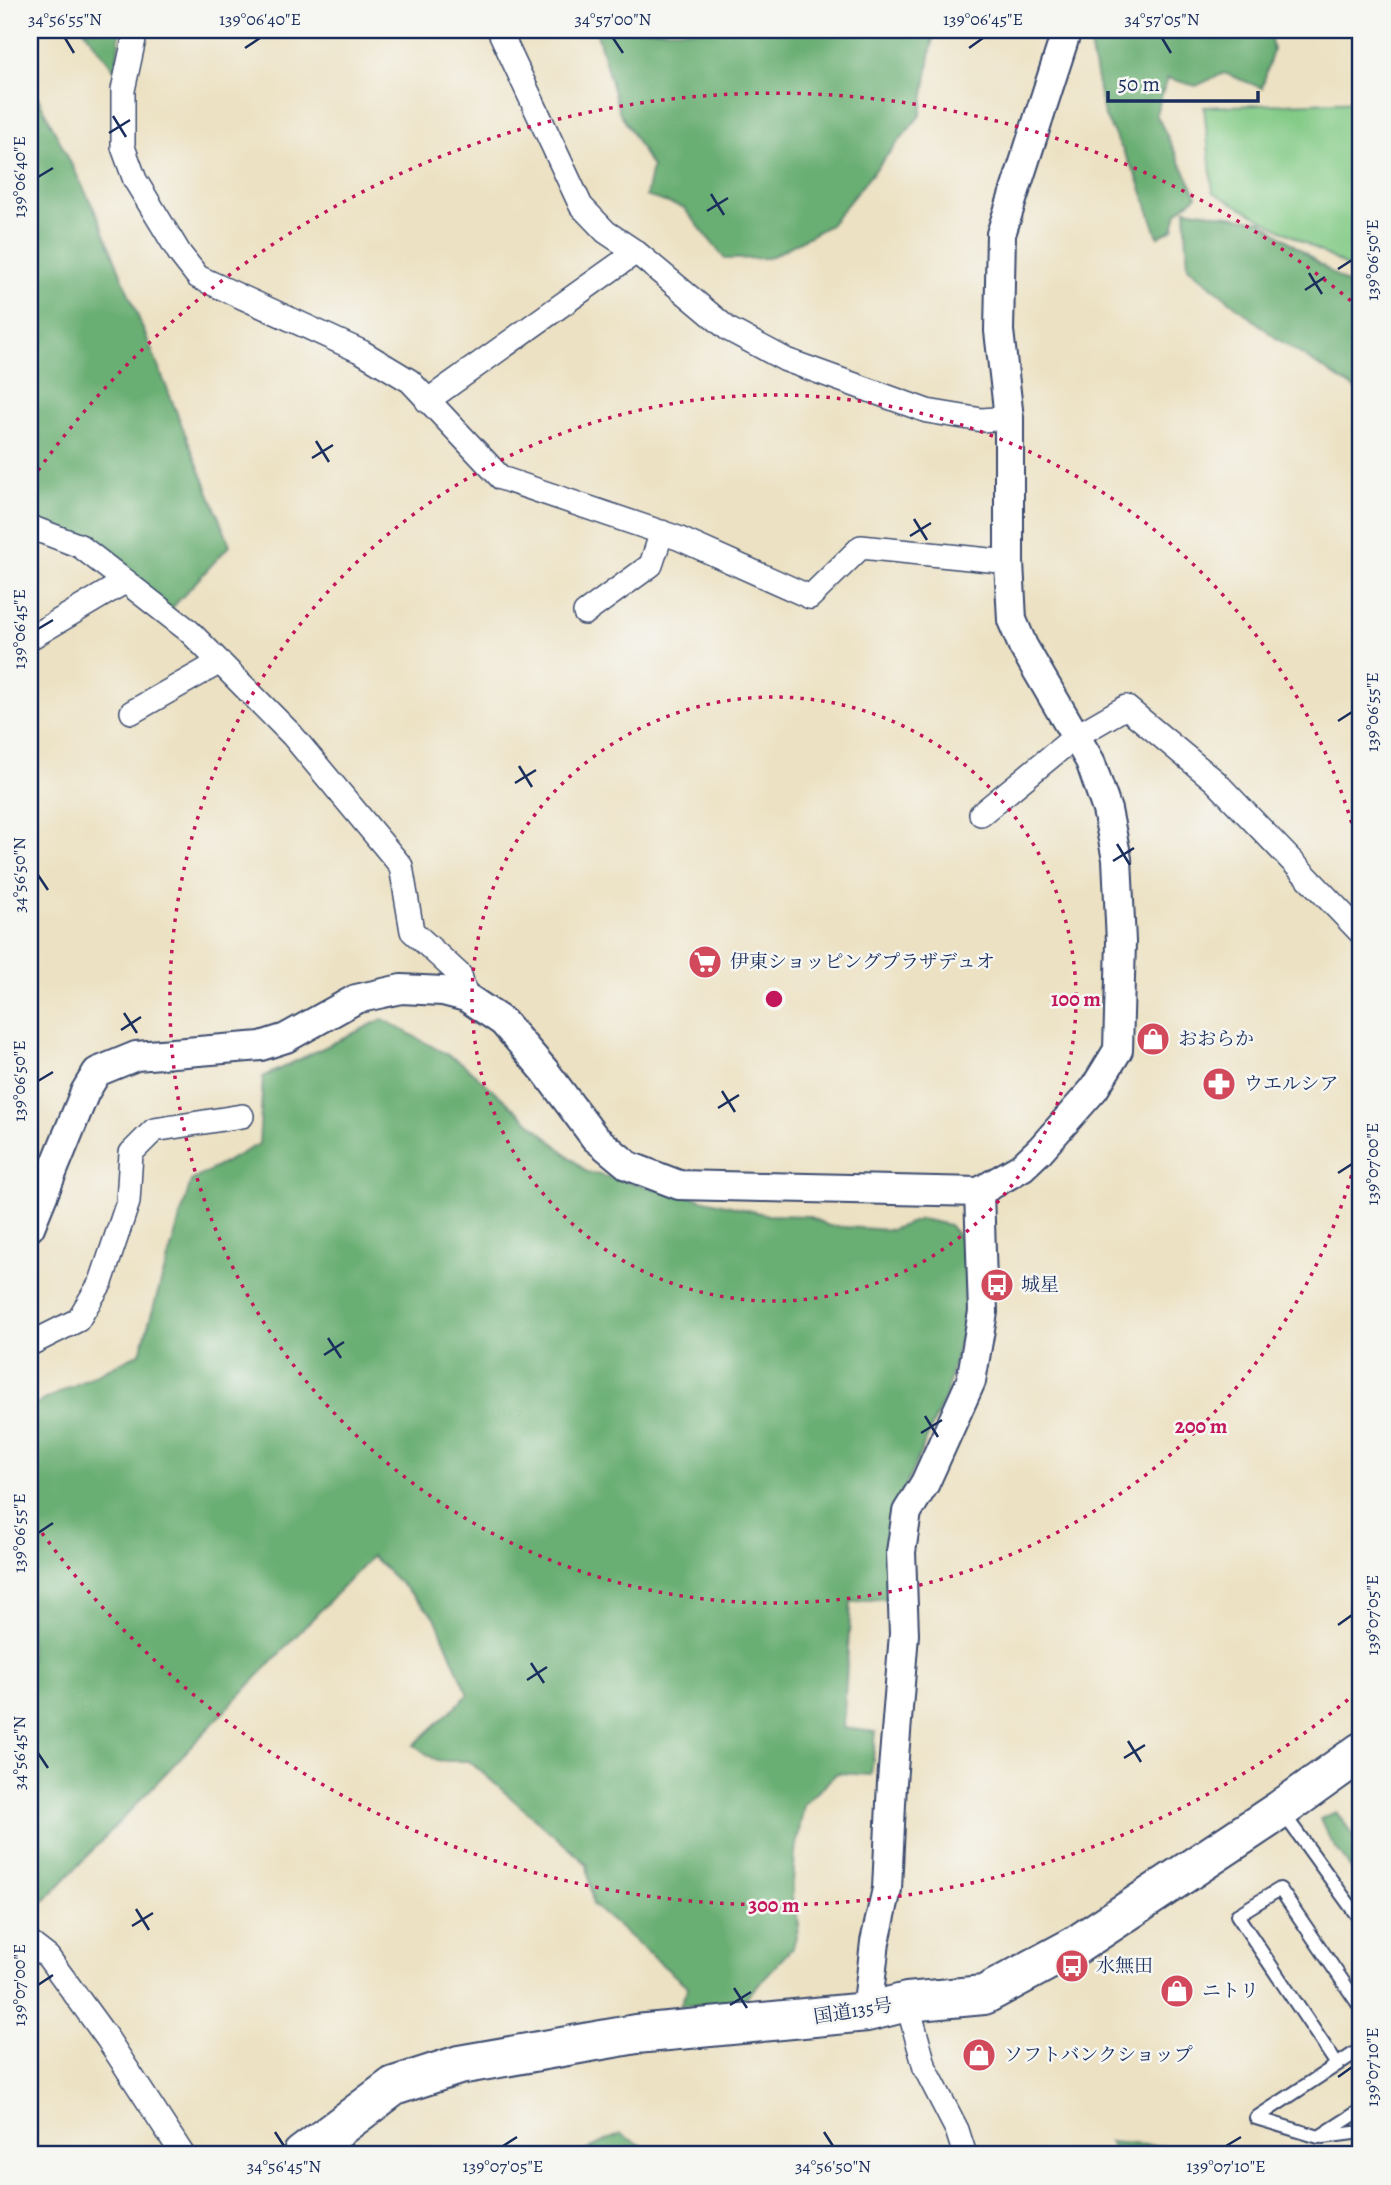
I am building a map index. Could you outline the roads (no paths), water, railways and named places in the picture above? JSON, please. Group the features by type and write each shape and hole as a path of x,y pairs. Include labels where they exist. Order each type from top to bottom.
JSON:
{"highway":[{"name":"国道135号","path":"302,2155 394,2086 459,2065 636,2034 867,2012 907,2002 984,1995 1075,1946 1280,1810 1361,1752"}],"street":[{"path":"136,30 123,90 123,147 135,180 180,254 198,277 362,352 410,382 501,478 662,533 810,597 861,547 1009,562"},
{"path":"499,30 580,206 607,232 636,252 728,329 786,360 927,411 982,419 1009,418"},
{"path":"30,1227 85,1093 97,1072 136,1056 261,1046 286,1038 356,999 401,989 443,991 466,997 503,1022 545,1071 594,1138 629,1166 679,1185 979,1192 1022,1167 1094,1088 1118,1050 1121,942 1117,859 1107,810 1090,761 1023,646 1013,620 1009,562 1009,418 999,331 1001,234 1067,30"},
{"path":"428,401 636,252"},
{"path":"30,527 80,546 190,631 292,735 401,866 412,931 460,975 466,997"},
{"path":"584,613 651,565 662,533"},
{"path":"30,638 126,581"},
{"path":"132,712 220,662"},
{"path":"981,814 1076,736 1126,707 1215,781 1361,933"},
{"path":"30,1345 78,1320 101,1282 128,1202 131,1153 155,1130 242,1116"},
{"path":"867,2012 875,1942 887,1889 892,1782 904,1634 901,1552 907,1512 925,1483 971,1381 983,1312 979,1192"},
{"path":"30,1943 48,1957 107,2038 183,2155"},
{"path":"907,2002 925,2068 957,2130 965,2155"},
{"path":"956,2155 957,2130"}],"lane":[{"path":"1280,1810 1361,1921"},
{"path":"1336,2063 1237,1915 1280,1889 1361,2008"},
{"path":"1361,2049 1256,2118 1319,2137 1361,2132"},
{"path":"1319,2137 1361,2110"}],"place":[{"name":"伊東ショッピングプラザデュオ","path":"705,962"},
{"name":"おおらか","path":"1153,1039"},
{"name":"ウエルシア","path":"1219,1084"},
{"name":"城星","path":"997,1285"},
{"name":"水無田","path":"1072,1966"},
{"name":"ニトリ","path":"1177,1991"},
{"name":"ソフトバンクショップ","path":"979,2055"}]}
